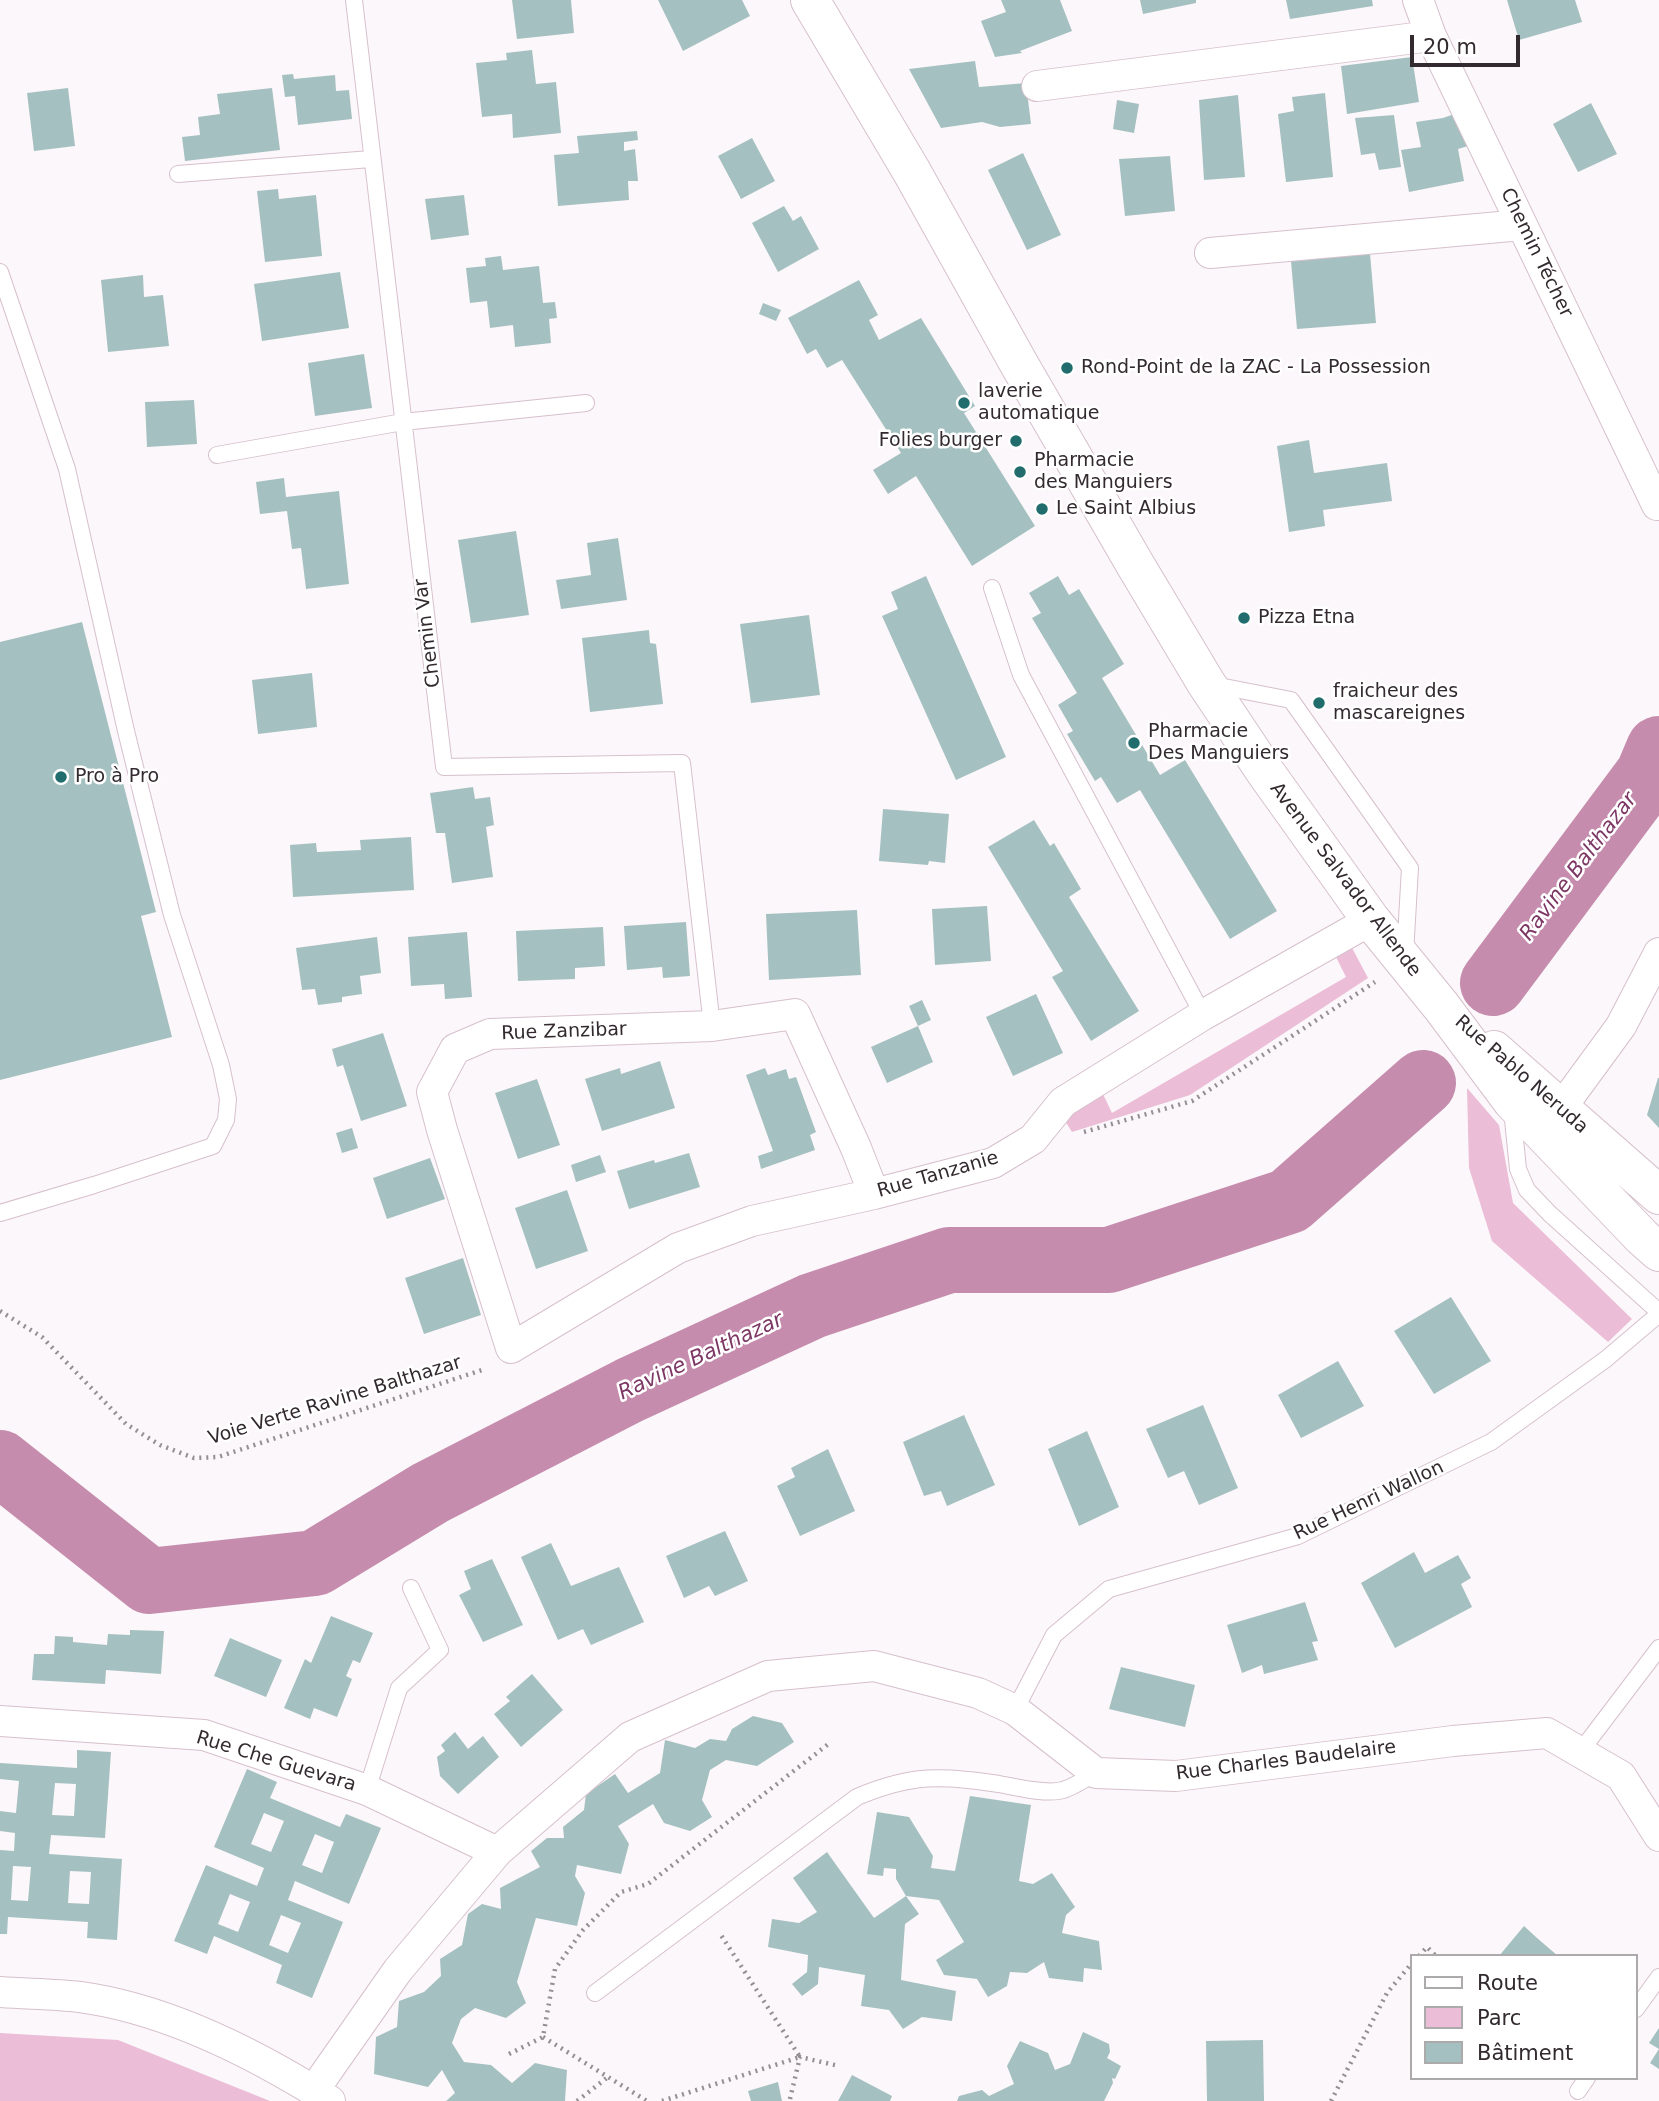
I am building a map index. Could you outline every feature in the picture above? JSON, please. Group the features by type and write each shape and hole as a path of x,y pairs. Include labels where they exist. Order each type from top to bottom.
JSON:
{"main road":[{"name":"Avenue Salvador Allende","path":"810,0 1206,683 1266,773 1371,920 1441,1006"},
{"name":"Avenue Salvador Allende","path":"831,0 912,172"},
{"name":"Rue Pablo Neruda","path":"1441,1006 1659,1195"},
{"name":"Rue Pablo Neruda","path":"1441,1006 1512,1101 1659,1252"}],"street":[{"name":"Chemin Técher","path":"1418,0 1431,36 1657,505"},
{"path":"1037,86 1431,36"},
{"path":"1210,253 1522,225"},
{"name":"Rue Tanzanie","path":"511,1348 678,1248 752,1221 874,1194 993,1163 1033,1139 1063,1102 1203,1015 1371,920"},
{"path":"1561,1108 1621,1026 1659,953"},
{"name":"Rue Zanzibar","path":"511,1348 432,1091 455,1049 490,1034 712,1026 795,1014 874,1194"},
{"path":"0,1992 81,1997 169,2018 246,2052 323,2096 398,1970 497,1852 630,1737 768,1676 874,1666 978,1693 1015,1710 1097,1773"},
{"name":"Rue Che Guevara","path":"0,1721 204,1735 367,1790 497,1852"},
{"name":"Rue Charles Baudelaire","path":"1097,1773 1176,1776 1453,1741 1547,1733 1621,1776 1659,1836"}],"lane":[{"name":"Chemin Var","path":"354,0 444,767 682,763 712,1026"},
{"path":"178,174 371,159"},
{"path":"0,272 67,469 126,731 169,902 221,1065 228,1099 226,1120 213,1146 0,1213"},
{"path":"217,455 403,422 586,402"},
{"path":"992,588 1021,675 1203,1015"},
{"path":"1206,683 1292,700 1409,868 1404,963"},
{"path":"1512,1101 1512,1126 1518,1169 1527,1190 1659,1313"},
{"name":"Rue Henri Wallon","path":"1015,1710 1054,1635 1109,1589 1298,1536 1491,1442 1606,1359 1659,1313"},
{"path":"367,1790 399,1688 440,1650 411,1588"},
{"path":"1580,1752 1659,1648"},
{"path":"594,1993 857,1797 887,1784 920,1778 964,1779 1032,1790 1061,1791 1097,1773"},
{"path":"1638,2006 1659,1977"}],"path":[{"path":"1074,1135 1192,1101 1404,963"},
{"name":"Voie Verte Ravine Balthazar","path":"0,1311 42,1337 127,1424 160,1446 194,1458 218,1457 479,1371"},
{"path":"544,2038 555,1969 583,1930 621,1892 648,1884 831,1742"},
{"path":"705,1911 800,2057 790,2099"},
{"path":"1421,1954 1427,1947 1434,1954"},
{"path":"1331,2101 1387,1993 1410,1966"},
{"path":"509,2053 544,2038"},
{"path":"544,2038 647,2101"},
{"path":"662,2101 800,2057 839,2066"},
{"path":"578,2101 608,2077"}],"green space":[{"path":"1350,944 1368,978 1190,1095 1072,1132 1062,1116 1102,1092 1112,1113 1346,977 1334,953"},
{"path":"1467,1088 1499,1125 1513,1203 1632,1319 1608,1342 1492,1241 1469,1168"},
{"path":"0,2033 118,2040 270,2101 0,2101"}],"building":[{"path":"512,0 571,0 574,33 517,39"},
{"path":"658,0 742,0 750,16 683,51"},
{"path":"1001,0 1060,0 1072,31 1020,51 1022,53 995,57 981,21 1006,12"},
{"path":"1140,0 1196,0 1196,3 1143,14"},
{"path":"1286,0 1372,0 1373,6 1290,19"},
{"path":"1507,0 1575,0 1582,22 1519,40"},
{"path":"532,50 536,84 556,82 561,133 513,138 512,114 482,117 476,63 507,60 506,53"},
{"path":"1412,57 1419,102 1347,114 1341,66"},
{"path":"975,61 979,87 1026,83 1031,124 1000,127 982,122 941,128 909,69"},
{"path":"293,74 294,79 335,75 336,91 349,90 352,119 298,125 295,96 285,97 282,75"},
{"path":"68,88 75,146 34,151 27,93"},
{"path":"272,88 280,150 185,161 182,137 200,135 198,117 220,114 217,94"},
{"path":"1325,93 1333,177 1286,182 1278,114 1294,111 1292,97"},
{"path":"1238,95 1245,177 1204,180 1199,100"},
{"path":"1117,100 1139,104 1134,133 1113,129"},
{"path":"1591,103 1617,154 1578,172 1553,124"},
{"path":"1460,112 1468,146 1458,149 1464,181 1409,192 1401,150 1421,147 1416,122"},
{"path":"1394,115 1401,167 1379,170 1375,153 1361,155 1355,118"},
{"path":"637,131 638,140 624,142 624,151 635,149 638,181 628,181 629,200 558,206 554,155 579,153 577,136"},
{"path":"752,138 775,181 741,199 718,156"},
{"path":"1023,153 1061,235 1027,250 988,170"},
{"path":"1170,156 1175,211 1125,216 1119,159"},
{"path":"278,189 279,199 316,195 322,256 265,262 257,191"},
{"path":"464,195 469,235 431,240 425,199"},
{"path":"784,206 793,221 801,216 819,249 778,272 752,223"},
{"path":"1369,242 1376,323 1297,329 1290,250"},
{"path":"501,256 503,270 539,266 543,303 555,302 557,318 549,319 551,343 515,347 513,325 490,328 487,301 470,303 466,268 486,266 485,258"},
{"path":"340,272 349,328 262,341 254,284"},
{"path":"143,275 144,297 163,295 169,346 108,352 101,280"},
{"path":"859,280 878,315 869,320 879,340 921,318 975,406 964,413 1035,526 972,566 916,476 888,494 873,470 901,453 842,360 827,368 816,349 807,354 788,318"},
{"path":"763,303 781,310 776,321 759,314"},
{"path":"364,354 372,408 315,416 308,363"},
{"path":"194,400 197,444 147,447 145,402"},
{"path":"1309,440 1314,473 1387,463 1392,501 1323,510 1325,526 1289,532 1277,446"},
{"path":"284,478 286,497 339,491 349,584 306,589 301,548 292,549 287,511 260,514 256,482"},
{"path":"516,531 529,615 471,623 458,540"},
{"path":"618,538 627,600 561,609 556,580 591,575 587,543"},
{"path":"926,576 1006,757 956,780 882,616 898,609 891,592"},
{"path":"1058,576 1069,595 1079,589 1124,664 1102,678 1160,775 1185,760 1277,911 1230,939 1140,790 1117,803 1101,777 1095,781 1067,734 1073,731 1058,705 1077,693 1032,618 1041,613 1029,593"},
{"path":"809,615 820,695 751,703 740,624"},
{"name":"Pro à Pro","path":"82,622 156,912 141,916 172,1037 0,1080 0,642"},
{"path":"649,630 650,643 656,644 663,704 590,712 582,638"},
{"path":"312,673 317,727 258,734 252,680"},
{"path":"473,787 475,799 490,797 494,825 486,827 493,877 452,883 445,833 436,833 430,793"},
{"path":"883,809 949,814 945,863 929,861 928,865 879,861"},
{"path":"1034,820 1050,846 1054,843 1081,889 1069,897 1139,1011 1091,1041 1052,977 1063,971 988,847"},
{"path":"411,837 414,890 293,897 290,845 316,843 317,852 361,850 360,840"},
{"path":"987,906 991,961 935,965 932,909"},
{"path":"857,910 861,975 769,980 766,914"},
{"path":"686,922 690,976 663,978 662,967 627,970 624,926"},
{"path":"603,927 605,966 575,968 575,979 518,981 516,931"},
{"path":"467,932 472,997 445,999 444,984 411,986 408,937"},
{"path":"377,937 381,973 360,976 362,994 342,997 342,1002 318,1005 315,989 302,990 296,948"},
{"path":"1036,994 1063,1053 1013,1076 986,1017"},
{"path":"922,1000 931,1020 918,1026 909,1006"},
{"path":"918,1026 933,1062 887,1083 871,1047"},
{"path":"383,1033 407,1106 361,1121 343,1065 337,1067 332,1049"},
{"path":"660,1061 675,1108 602,1131 585,1079 620,1068 621,1074"},
{"path":"765,1068 768,1075 786,1069 789,1079 796,1077 816,1132 810,1135 815,1150 761,1169 758,1156 773,1151 746,1075"},
{"path":"1659,1078 1659,1128 1647,1115"},
{"path":"537,1079 560,1145 518,1159 495,1093"},
{"path":"352,1128 358,1148 342,1153 336,1133"},
{"path":"689,1153 700,1187 629,1209 617,1171"},
{"path":"600,1155 606,1172 576,1182 571,1165"},
{"path":"430,1158 445,1199 387,1219 373,1178"},
{"path":"567,1190 588,1251 536,1269 515,1208"},
{"path":"463,1258 481,1315 424,1334 405,1278"},
{"path":"1451,1297 1491,1361 1434,1394 1394,1331"},
{"path":"1338,1361 1364,1406 1301,1438 1278,1395"},
{"path":"1203,1405 1238,1488 1199,1505 1184,1471 1168,1478 1146,1429"},
{"path":"964,1415 995,1485 947,1506 941,1491 924,1496 903,1442"},
{"path":"1087,1431 1119,1507 1079,1526 1048,1449"},
{"path":"828,1449 855,1511 800,1536 777,1486 795,1477 791,1468"},
{"path":"725,1531 748,1581 715,1596 709,1586 684,1598 666,1556"},
{"path":"551,1543 571,1586 619,1567 644,1622 591,1645 583,1629 558,1640 521,1557"},
{"path":"1414,1552 1425,1573 1458,1555 1471,1578 1461,1584 1472,1607 1395,1648 1361,1583"},
{"path":"492,1559 523,1625 483,1642 459,1595 471,1589 464,1571"},
{"path":"1305,1602 1318,1641 1312,1642 1318,1660 1264,1674 1262,1665 1242,1673 1227,1625"},
{"path":"331,1616 373,1633 360,1663 353,1660 346,1676 352,1679 337,1717 314,1708 310,1719 284,1708 305,1659 311,1663"},
{"path":"130,1630 164,1631 161,1674 106,1670 105,1684 32,1680 34,1654 54,1654 55,1636 73,1637 73,1642 107,1645 108,1634 130,1635"},
{"path":"230,1638 282,1660 266,1697 214,1676"},
{"path":"1121,1667 1195,1685 1185,1727 1109,1709"},
{"path":"532,1674 563,1710 521,1747 494,1714 510,1701 506,1697"},
{"path":"753,1716 782,1723 794,1742 757,1766 726,1760 710,1770 702,1800 712,1817 690,1831 664,1823 653,1804 618,1826 629,1844 621,1874 577,1865 575,1876 585,1893 577,1926 536,1918 517,1982 526,2003 506,2018 475,2008 461,2019 452,2043 464,2062 491,2065 512,2083 535,2063 567,2070 565,2101 446,2101 455,2093 442,2070 428,2087 374,2074 376,2037 397,2027 399,2001 424,1992 441,1976 440,1959 462,1945 468,1914 482,1904 501,1909 500,1888 540,1867 531,1851 547,1838 564,1838 563,1827 584,1810 586,1794 615,1774 628,1793 660,1773 665,1740 695,1748 710,1739 726,1741 732,1729"},
{"path":"455,1732 468,1749 483,1736 499,1757 458,1794 440,1776 437,1757 445,1751 441,1745"},
{"path":"77,1750 111,1752 105,1838 51,1835 49,1854 122,1859 117,1940 87,1938 88,1922 8,1917 7,1934 0,1934 0,1850 14,1851 15,1833 0,1831 0,1811 16,1813 19,1781 0,1779 0,1763 77,1768","holes":["55,1783 76,1784 74,1816 52,1815","13,1866 31,1867 28,1901 11,1900","70,1871 91,1872 89,1904 68,1903"]},
{"path":"247,1769 277,1782 270,1798 340,1827 346,1814 381,1828 349,1904 295,1881 288,1900 343,1922 312,1998 276,1983 282,1965 214,1936 207,1954 174,1941 206,1865 257,1886 264,1868 214,1847","holes":["264,1813 284,1821 271,1852 251,1844","315,1834 334,1842 322,1873 302,1865","230,1894 250,1902 238,1932 218,1924","281,1915 301,1923 288,1953 269,1945"]},
{"path":"970,1796 1031,1805 1019,1881 1033,1884 1052,1873 1075,1907 1066,1915 1062,1933 1099,1941 1102,1970 1084,1968 1083,1982 1049,1978 1044,1962 1027,1973 1010,1972 1007,1986 988,1997 977,1979 944,1975 936,1960 964,1942 939,1900 906,1896 896,1879 896,1869 884,1868 883,1876 867,1874 877,1812 909,1817 933,1856 931,1868 955,1871"},
{"path":"827,1852 874,1918 906,1896 919,1914 905,1924 901,1980 956,1991 952,2021 922,2017 903,2029 889,2010 861,2006 865,1975 819,1967 818,1984 802,1996 792,1984 807,1972 808,1955 768,1947 772,1919 799,1923 817,1912 793,1878"},
{"path":"1524,1926 1556,1954 1501,1954"},
{"path":"1659,2028 1659,2049 1649,2043"},
{"path":"1083,2032 1109,2044 1110,2052 1107,2058 1121,2066 1115,2079 1112,2078 1113,2083 1104,2101 957,2101 959,2096 982,2090 989,2096 1014,2084 1007,2066 1020,2041 1048,2053 1055,2070 1070,2064"},
{"path":"1263,2040 1264,2101 1207,2101 1206,2041"},
{"path":"1659,2049 1659,2069 1650,2063"},
{"path":"852,2075 892,2096 890,2101 838,2101"},
{"path":"778,2082 782,2101 751,2101 748,2091"}],"waterway":[{"name":"Ravine Balthazar","path":"1493,983 1648,775 1659,749"},
{"name":"Ravine Balthazar","path":"0,1463 149,1581 315,1563 430,1493 630,1390 812,1306 949,1260 1109,1260 1289,1201 1423,1083"}],"place":[{"name":"Rond-Point de la ZAC - La Possession","path":"1067,368"},
{"name":"laverie automatique","path":"964,403"},
{"name":"Folies burger","path":"1016,441"},
{"name":"Pharmacie des Manguiers","path":"1020,472"},
{"name":"Le Saint Albius","path":"1042,509"},
{"name":"Pizza Etna","path":"1244,618"},
{"name":"fraicheur des mascareignes","path":"1319,703"},
{"name":"Pharmacie Des Manguiers","path":"1134,743"},
{"name":"Pro à Pro","path":"61,777"}]}
